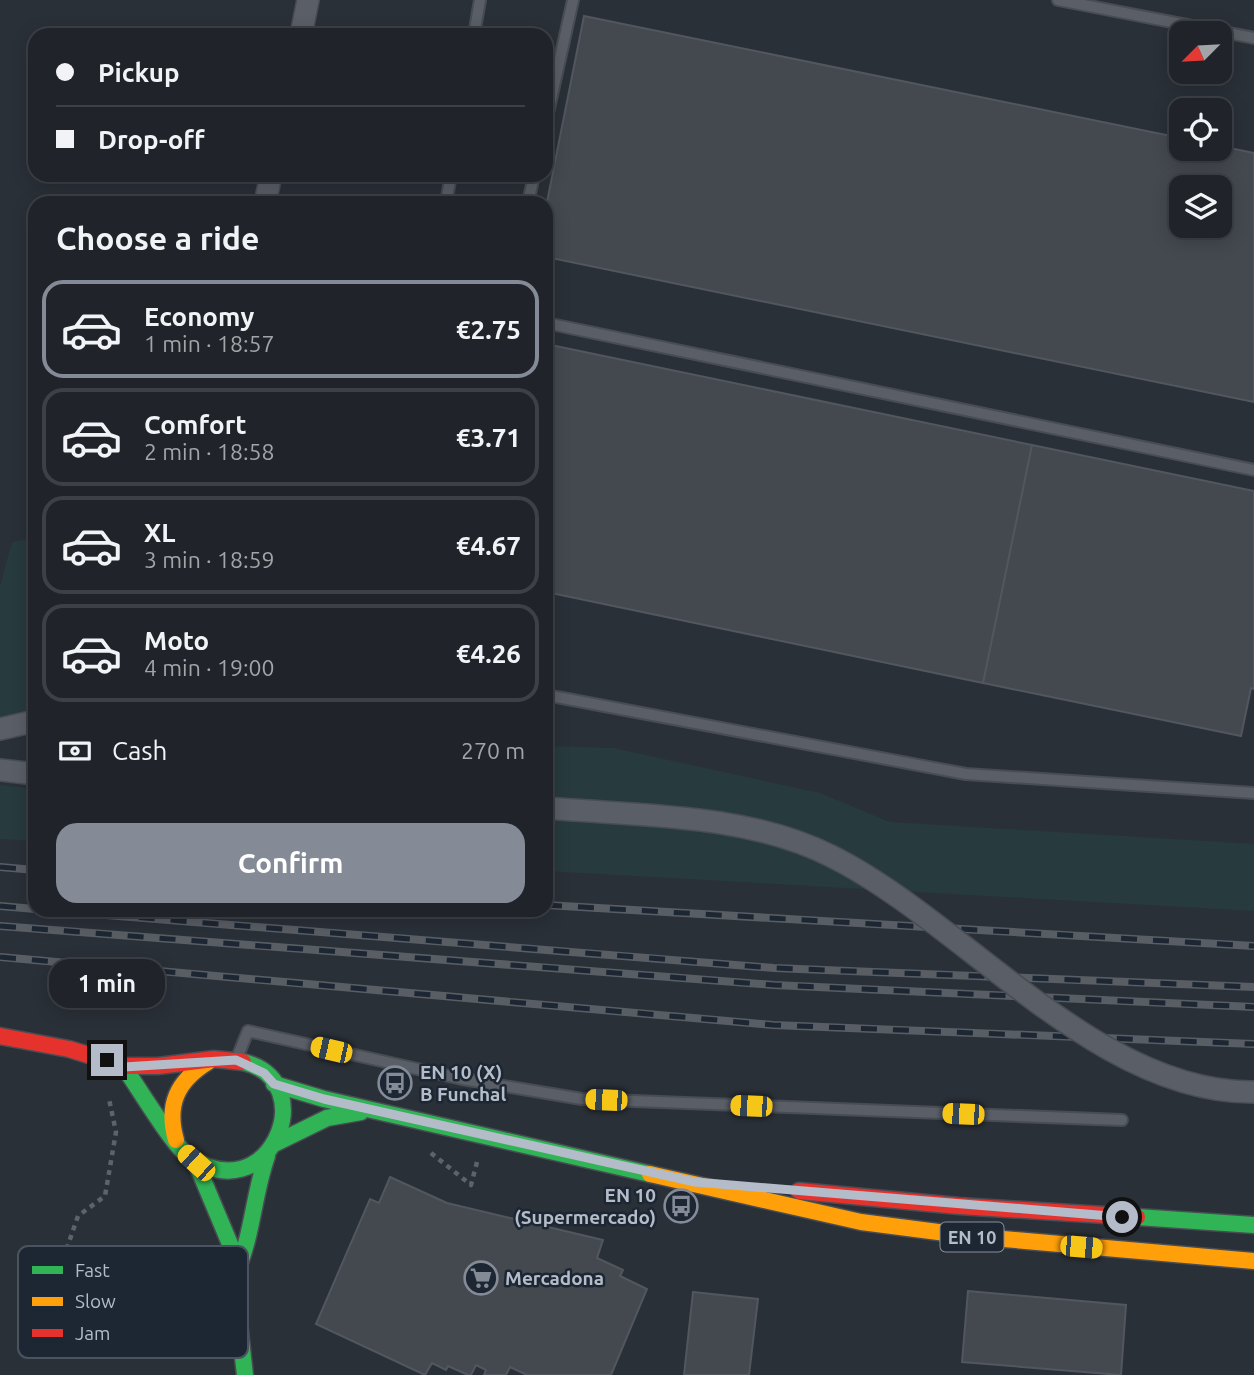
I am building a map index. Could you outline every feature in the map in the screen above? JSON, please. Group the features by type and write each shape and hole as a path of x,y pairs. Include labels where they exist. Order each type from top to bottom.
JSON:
{"main road":[{"path":"0,1036 80,1051 124,1067 236,1060"},
{"name":"EN 10","path":"236,1060 264,1073 274,1084 377,1111 861,1222 1044,1244 1254,1261"},
{"path":"177,1142 170,1116 176,1091 184,1079 208,1062"},
{"path":"124,1067 177,1142 196,1163 225,1222 230,1246"},
{"path":"247,1246 255,1191 284,1114 274,1084"},
{"name":"EN 10","path":"196,1163 210,1170 233,1172 255,1165 272,1149 312,1123 340,1113 377,1111"},
{"name":"EN 10","path":"695,1182 1014,1210 1254,1225"}],"street":[{"path":"302,28 308,0"},
{"path":"0,729 28,723"},
{"path":"0,770 28,773"},
{"path":"553,809 724,823 831,855 886,890 1075,1028 1135,1062 1184,1083 1254,1092"}],"lane":[{"path":"475,28 480,0"},
{"path":"553,90 573,0"},
{"path":"1058,0 1096,4 1254,38"},
{"path":"553,325 1254,470"},
{"path":"553,696 966,774 1254,793"},
{"path":"236,1060 248,1031 462,1079 582,1099 1122,1120"}],"path":[{"path":"68,1246 78,1216 105,1196 116,1132 109,1099 100,1090"},
{"path":"425,1147 471,1185 480,1153"}],"green space":[{"path":"28,539 28,709 14,718 0,721 0,586 12,542"},
{"path":"553,746 613,748 820,793 890,822 1254,844 1254,911 553,871"},
{"path":"0,785 28,788 28,841 0,839"}],"building":[{"path":"584,16 1169,136 1169,161 1232,161 1232,148 1254,153 1254,402 553,258 553,196 548,196"},
{"path":"553,345 1032,445 983,683 553,593"},
{"path":"1032,445 1254,491 1254,689 1251,688 1241,736 983,683"},
{"name":"Mercadona","path":"390,1177 447,1203 603,1240 597,1258 623,1270 620,1276 647,1289 611,1375 527,1375 510,1367 506,1375 484,1375 486,1370 476,1365 471,1375 468,1375 448,1366 446,1370 432,1363 425,1375 316,1324 370,1199 379,1203"},
{"path":"968,1291 1126,1305 1121,1375 962,1362"},
{"path":"693,1292 758,1299 749,1375 684,1375"}],"railway":[{"path":"0,867 28,869"},
{"path":"553,905 1254,946"},
{"path":"0,906 28,908"},
{"path":"131,917 774,968 1254,987"},
{"path":"0,926 774,985 1254,1007"},
{"path":"0,957 773,1025 1254,1044"}],"traffic: fast":[{"path":"124,1067 163,1126 186,1154 215,1169 241,1169 262,1158 276,1139 283,1116 280,1093 267,1074 243,1062"},
{"path":"274,1084 324,1099 650,1174"},
{"path":"276,1143 327,1118 361,1112"},
{"path":"245,1246 267,1156"},
{"path":"196,1163 230,1246"},
{"path":"1137,1217 1254,1225"},
{"path":"243,1358 245,1375"}],"traffic: slow":[{"path":"176,1140 172,1116 177,1095 189,1077 208,1062"},
{"path":"650,1174 861,1222 969,1236 1254,1261"}],"traffic: jam":[{"path":"0,1036 69,1049 124,1066 158,1066 214,1059 243,1062"},
{"path":"799,1191 959,1206 1137,1217"}],"place":[{"name":"EN 10 (X) B Funchal","path":"395,1083"},
{"name":"EN 10 (Supermercado)","path":"681,1206"},
{"name":"Mercadona","path":"481,1278"}],"route":[{"path":"107,1060 124,1067 236,1060 251,1064 274,1084 324,1099 695,1182 959,1206 1122,1217"}]}
